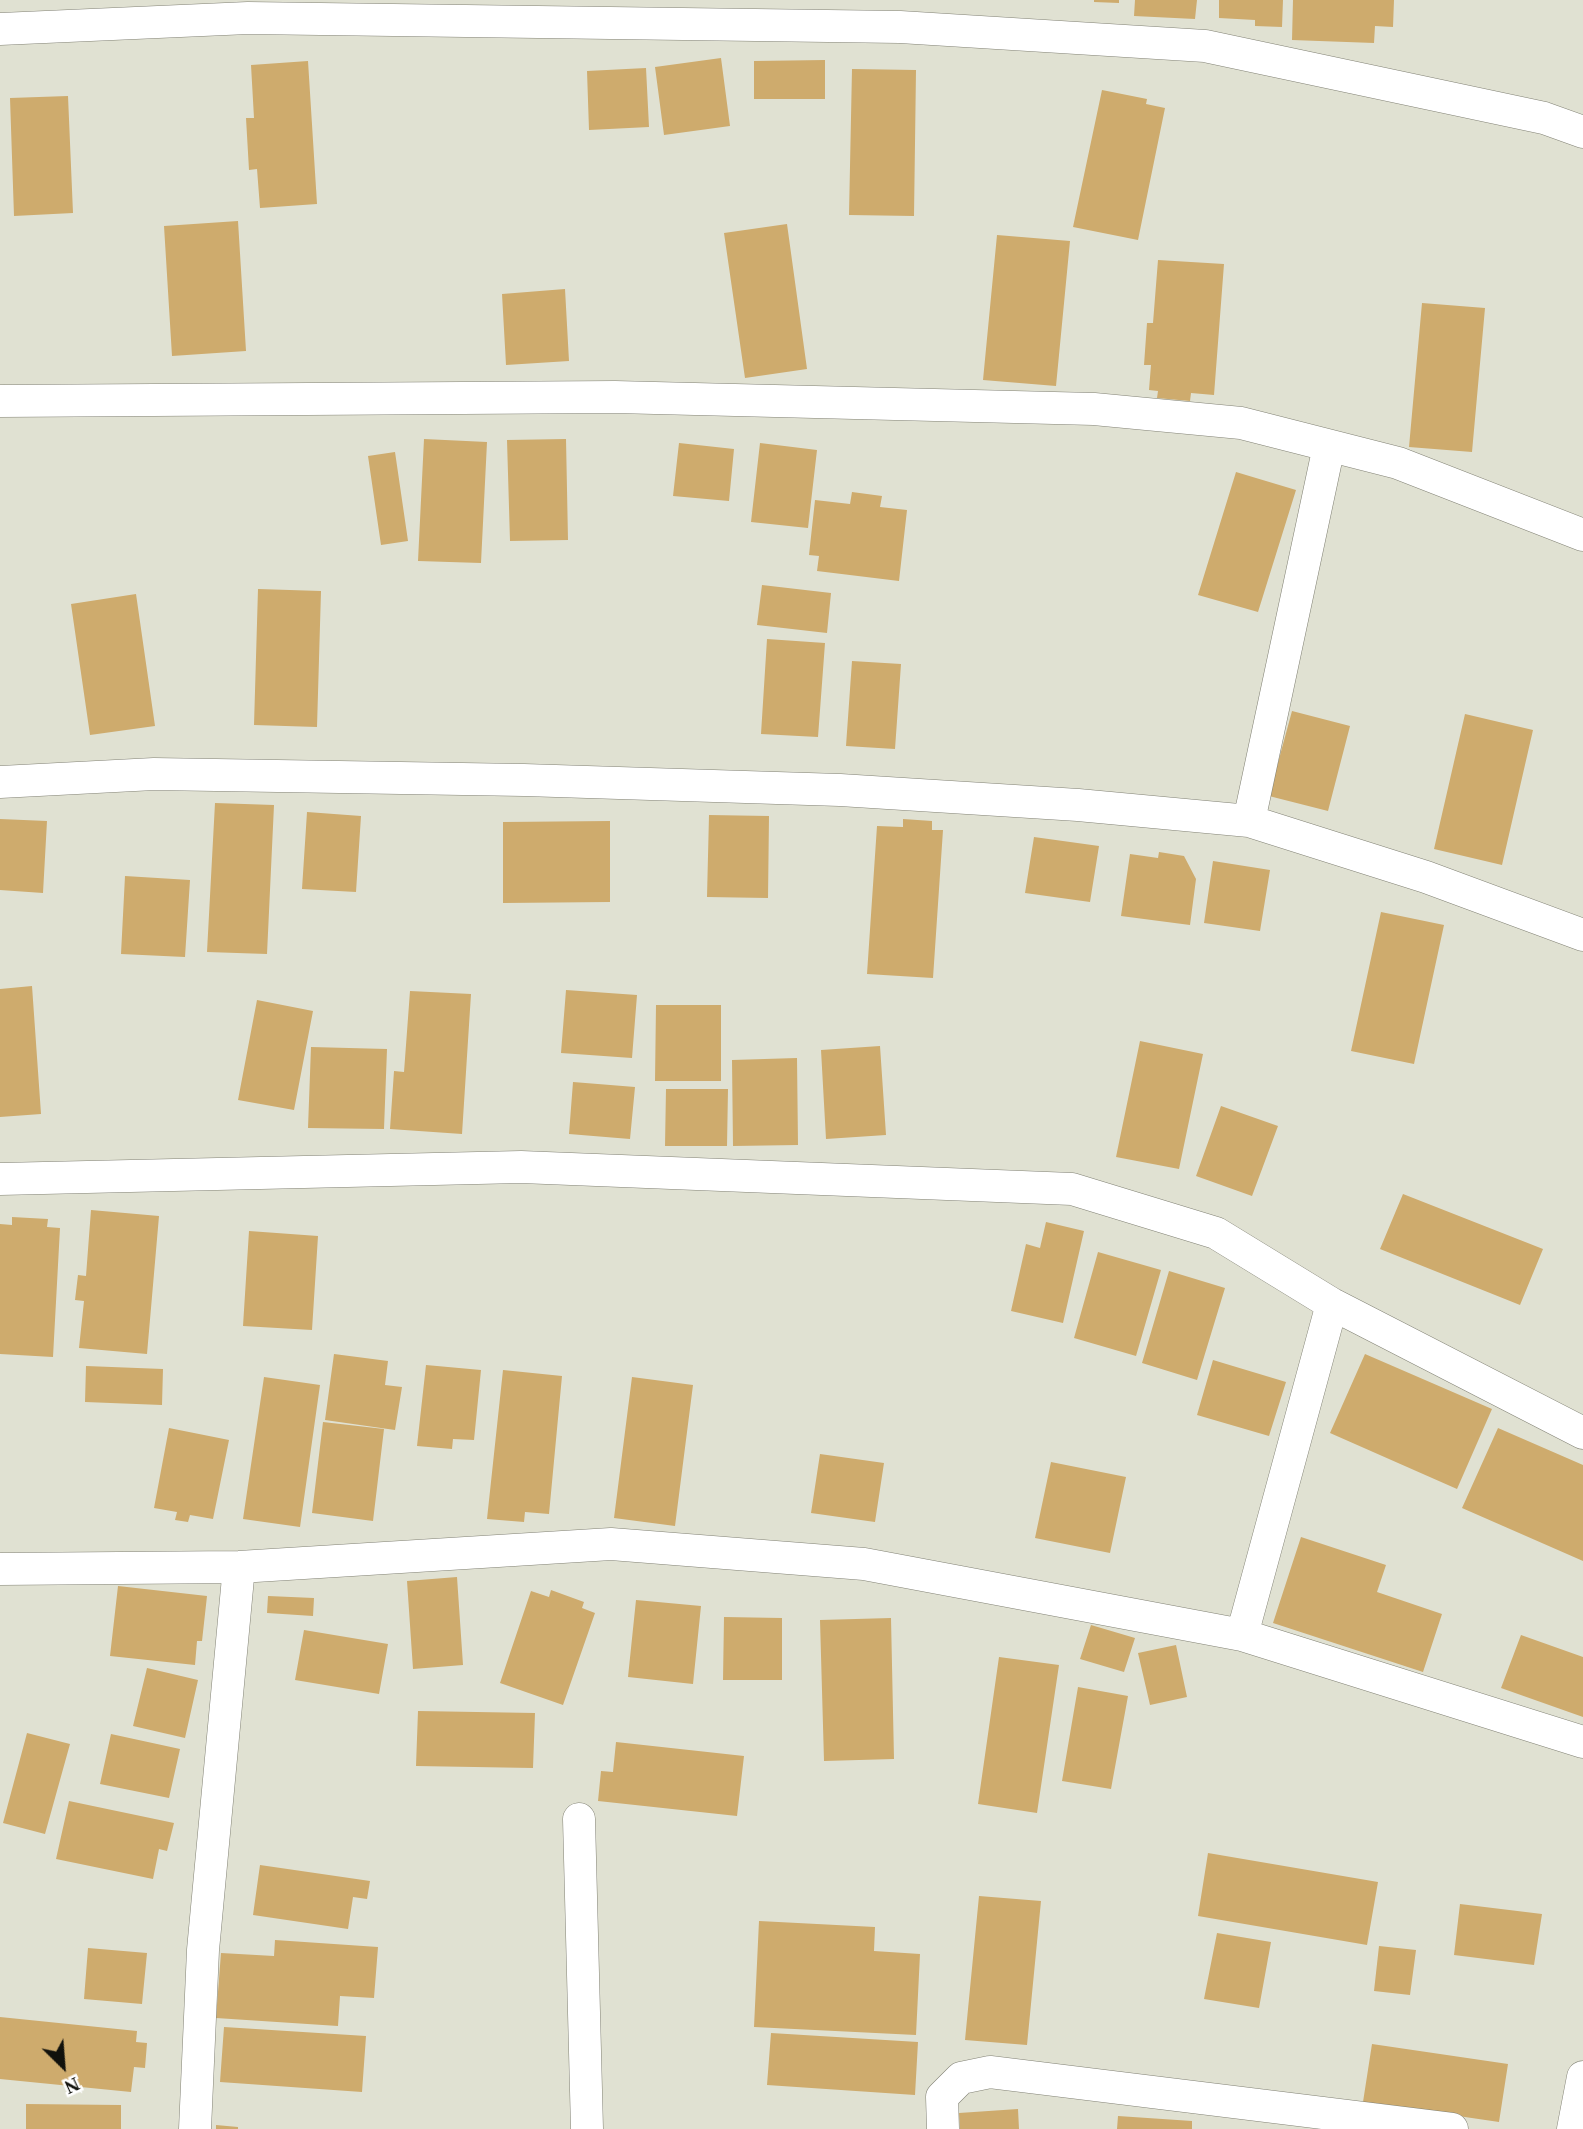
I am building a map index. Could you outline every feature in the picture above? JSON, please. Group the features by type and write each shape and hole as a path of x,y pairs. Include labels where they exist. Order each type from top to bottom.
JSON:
{"street":[{"path":"0,29 248,18 900,27 1205,46 1544,118 1583,132"},
{"path":"0,401 615,397 1094,409 1241,424 1398,463 1583,535"},
{"path":"1250,821 1329,446"},
{"path":"0,782 154,774 524,780 839,789 1078,804 1250,821 1426,877 1583,935"},
{"path":"0,1179 521,1167 1072,1189 1216,1233 1332,1304 1583,1433"},
{"path":"1242,1635 1332,1304"},
{"path":"0,1569 239,1567 611,1544 864,1564 1242,1635 1583,1742"},
{"path":"195,2129 203,1950 239,1567"},
{"path":"579,1819 587,2129"},
{"path":"943,2129 942,2097 961,2078 990,2072 1452,2129"},
{"path":"1573,2129 1583,2077"}],"building":[{"path":"1119,0 1119,3 1094,2"},
{"path":"1135,0 1197,0 1195,19 1134,16"},
{"path":"1219,0 1283,0 1282,27 1255,26 1255,20 1219,18"},
{"path":"1293,0 1394,0 1393,27 1375,26 1374,43 1292,40"},
{"path":"721,58 730,126 664,135 655,67"},
{"path":"825,60 825,99 754,99 754,61"},
{"path":"308,61 317,204 260,208 257,169 249,170 246,118 254,118 251,65"},
{"path":"646,68 649,127 589,130 587,71"},
{"path":"852,69 916,70 914,216 849,215"},
{"path":"1102,90 1147,99 1146,104 1165,108 1138,240 1073,227"},
{"path":"68,96 73,213 14,216 10,98"},
{"path":"238,221 246,351 172,356 164,226"},
{"path":"787,224 807,369 745,378 724,233"},
{"path":"997,235 1070,241 1056,386 983,380"},
{"path":"1158,260 1224,264 1214,395 1191,393 1190,401 1157,398 1158,391 1149,390 1151,365 1144,365 1147,323 1153,323"},
{"path":"565,289 569,361 506,365 502,294"},
{"path":"1422,303 1485,308 1472,452 1409,447"},
{"path":"424,439 487,442 481,563 418,561"},
{"path":"566,439 568,540 510,541 507,440"},
{"path":"679,443 734,449 729,501 673,496"},
{"path":"760,443 817,450 808,528 751,522"},
{"path":"395,452 408,541 381,545 368,456"},
{"path":"1236,472 1296,490 1258,612 1198,595"},
{"path":"852,492 882,496 880,507 907,510 899,581 817,571 819,556 809,555 815,500 850,504"},
{"path":"762,585 831,593 827,633 757,625"},
{"path":"258,589 321,591 317,727 254,725"},
{"path":"136,594 155,726 90,735 71,604"},
{"path":"767,639 825,643 818,737 761,734"},
{"path":"852,661 901,664 895,749 846,746"},
{"path":"1292,711 1350,726 1328,811 1269,796"},
{"path":"1465,714 1533,730 1502,865 1434,849"},
{"path":"215,803 274,805 267,954 207,952"},
{"path":"307,812 361,816 356,892 302,889"},
{"path":"709,815 769,816 768,898 707,897"},
{"path":"0,819 47,821 43,893 0,890"},
{"path":"903,819 932,821 932,830 943,830 933,978 867,974 877,826 903,827"},
{"path":"610,821 610,902 503,903 503,822"},
{"path":"1034,837 1099,846 1090,902 1025,893"},
{"path":"1159,852 1184,856 1196,879 1190,925 1121,916 1130,854 1158,858"},
{"path":"1213,861 1270,870 1260,931 1204,923"},
{"path":"125,876 190,880 185,957 121,954"},
{"path":"1381,912 1444,925 1414,1064 1351,1051"},
{"path":"32,986 41,1114 0,1117 0,989"},
{"path":"566,990 637,995 632,1058 561,1053"},
{"path":"410,991 471,994 462,1134 390,1129 394,1071 404,1072"},
{"path":"257,1000 313,1011 294,1110 238,1100"},
{"path":"656,1005 721,1005 721,1081 655,1081"},
{"path":"1140,1041 1203,1054 1179,1169 1116,1157"},
{"path":"880,1046 886,1135 826,1139 821,1050"},
{"path":"311,1047 387,1049 384,1129 308,1128"},
{"path":"797,1058 798,1145 733,1146 732,1060"},
{"path":"573,1082 635,1087 630,1139 569,1134"},
{"path":"666,1089 728,1089 727,1146 665,1146"},
{"path":"1221,1106 1278,1126 1252,1196 1196,1176"},
{"path":"1403,1194 1543,1249 1520,1305 1380,1249"},
{"path":"91,1210 159,1216 147,1354 79,1348 84,1301 75,1300 78,1275 86,1276"},
{"path":"12,1217 48,1219 47,1227 60,1228 53,1357 0,1354 0,1224 12,1225"},
{"path":"1046,1222 1084,1231 1063,1323 1011,1311 1026,1244 1040,1248"},
{"path":"249,1231 318,1236 312,1330 243,1326"},
{"path":"1098,1252 1161,1270 1136,1356 1074,1338"},
{"path":"1169,1271 1225,1288 1197,1380 1142,1363"},
{"path":"334,1354 388,1361 385,1385 402,1387 395,1430 325,1420"},
{"path":"1365,1354 1492,1409 1457,1489 1330,1433"},
{"path":"1213,1360 1286,1382 1269,1436 1197,1415"},
{"path":"426,1365 481,1370 474,1440 453,1439 452,1449 417,1446"},
{"path":"86,1366 163,1369 162,1405 85,1402"},
{"path":"503,1370 562,1376 549,1514 525,1512 524,1522 487,1519"},
{"path":"264,1377 320,1385 300,1527 243,1519"},
{"path":"632,1377 693,1385 675,1526 614,1518"},
{"path":"323,1422 384,1429 373,1521 312,1513"},
{"path":"169,1428 229,1440 213,1519 190,1515 188,1522 175,1520 177,1512 154,1508"},
{"path":"1498,1428 1583,1465 1583,1561 1462,1508"},
{"path":"820,1454 884,1463 875,1522 811,1513"},
{"path":"1051,1462 1126,1477 1110,1553 1035,1538"},
{"path":"1301,1537 1386,1565 1377,1592 1442,1614 1423,1672 1273,1623"},
{"path":"457,1577 463,1665 413,1669 407,1581"},
{"path":"118,1586 207,1596 202,1641 197,1641 195,1665 110,1656"},
{"path":"551,1590 584,1602 582,1608 595,1613 563,1705 500,1683 531,1591 549,1597"},
{"path":"268,1596 314,1598 313,1616 267,1613"},
{"path":"636,1600 701,1606 693,1684 628,1677"},
{"path":"724,1617 782,1618 782,1680 723,1680"},
{"path":"891,1618 894,1759 824,1761 820,1620"},
{"path":"1091,1625 1135,1638 1124,1672 1080,1659"},
{"path":"304,1630 388,1644 379,1694 295,1680"},
{"path":"1521,1635 1583,1657 1583,1717 1501,1688"},
{"path":"1176,1645 1187,1697 1150,1705 1138,1653"},
{"path":"999,1657 1059,1665 1037,1813 978,1804"},
{"path":"147,1668 198,1680 185,1738 133,1726"},
{"path":"1078,1687 1128,1696 1111,1789 1062,1781"},
{"path":"418,1711 535,1713 533,1768 416,1766"},
{"path":"27,1733 70,1744 45,1834 3,1823"},
{"path":"111,1734 180,1749 169,1798 100,1784"},
{"path":"616,1742 744,1756 737,1816 598,1801 601,1771 613,1772"},
{"path":"69,1801 174,1823 167,1851 159,1849 153,1879 56,1859"},
{"path":"1208,1853 1378,1882 1367,1945 1198,1916"},
{"path":"260,1865 370,1881 367,1899 353,1897 348,1929 253,1915"},
{"path":"979,1896 1041,1901 1027,2045 965,2040"},
{"path":"1460,1904 1542,1914 1534,1965 1454,1955"},
{"path":"759,1921 875,1927 874,1951 920,1954 916,2035 754,2027"},
{"path":"1217,1933 1271,1942 1259,2008 1204,1999"},
{"path":"275,1940 378,1947 374,1998 340,1996 338,2026 216,2018 221,1953 274,1956"},
{"path":"1379,1946 1416,1950 1410,1995 1374,1991"},
{"path":"88,1948 147,1953 142,2004 84,1999"},
{"path":"0,2017 137,2031 136,2042 147,2043 145,2068 134,2067 131,2092 0,2079"},
{"path":"224,2027 366,2036 362,2092 220,2082"},
{"path":"771,2033 918,2042 915,2095 767,2085"},
{"path":"1372,2044 1508,2064 1499,2122 1363,2102"},
{"path":"26,2104 121,2105 121,2129 26,2129"},
{"path":"1018,2109 1019,2129 960,2129 959,2113"},
{"path":"1118,2116 1192,2121 1192,2129 1117,2129"},
{"path":"216,2125 238,2127 238,2129 216,2129"}]}
